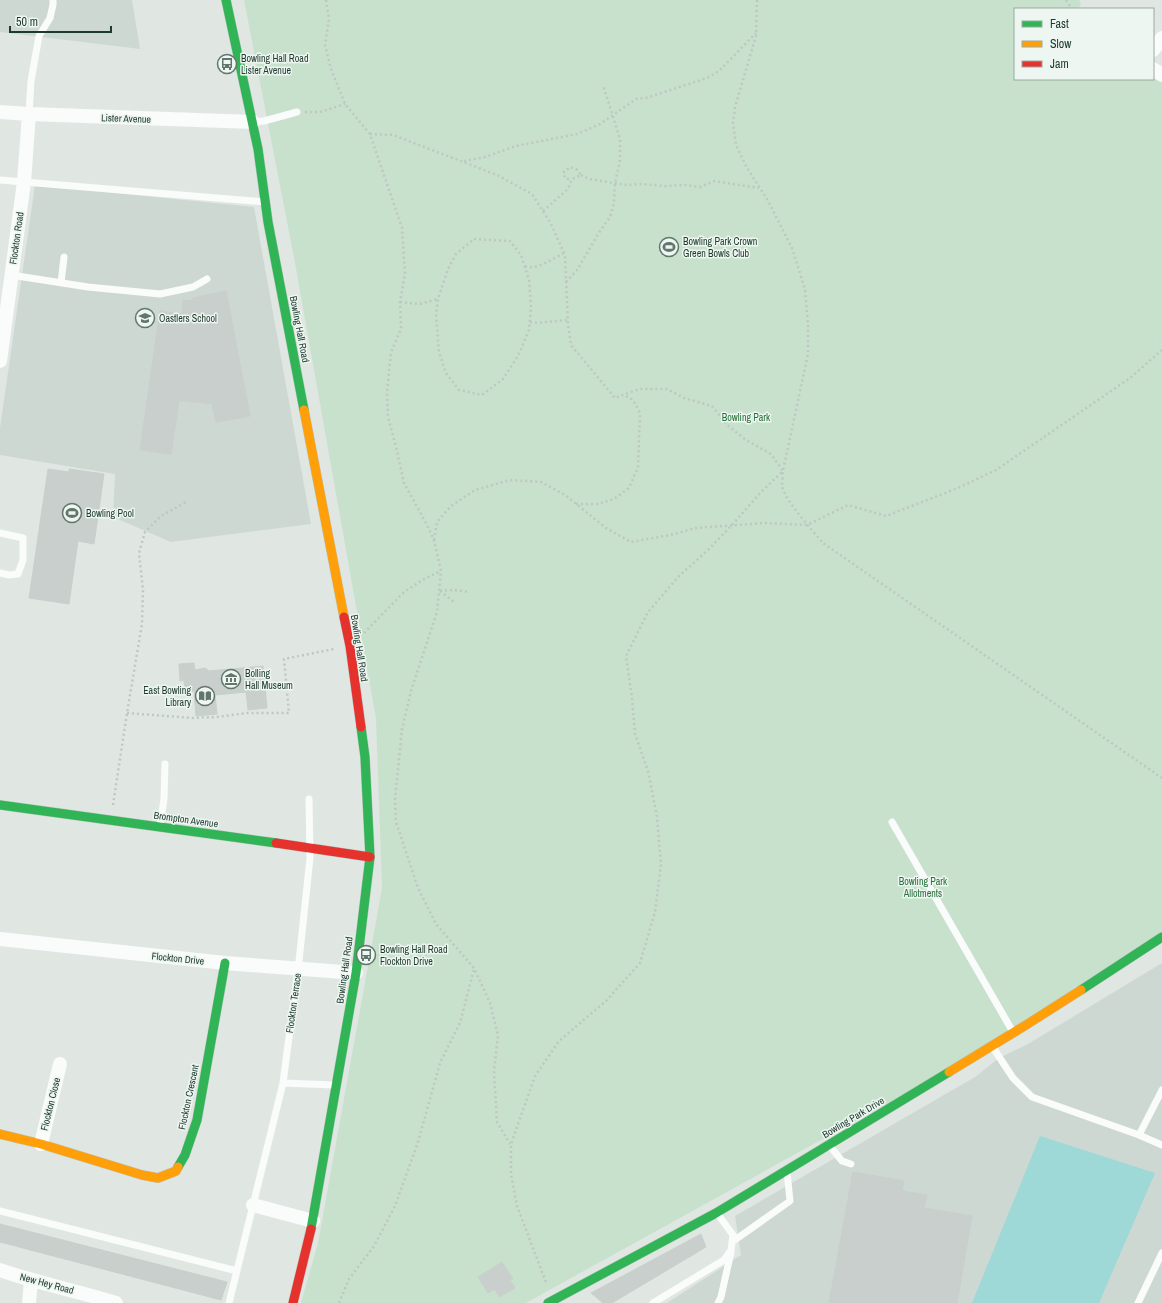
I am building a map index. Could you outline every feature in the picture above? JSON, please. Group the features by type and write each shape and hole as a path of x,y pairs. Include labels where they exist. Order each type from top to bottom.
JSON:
{"street":[{"name":"Bowling Hall Road","path":"226,0 258,148 265,202 350,646 365,757 370,857 356,973 313,1221 293,1303"},
{"path":"1154,49 1162,38"},
{"path":"1154,70 1162,76"},
{"name":"Lister Avenue","path":"0,112 253,122"},
{"name":"Flockton Road","path":"0,362 24,182 29,114"},
{"name":"Brompton Avenue","path":"0,805 160,826 370,857"},
{"name":"Bowling Park Drive","path":"552,1302 716,1213 1014,1032 1162,937"},
{"name":"Flockton Drive","path":"0,938 225,963 298,970 356,973"},
{"name":"Flockton Crescent","path":"0,1134 41,1144 142,1175 158,1178 176,1171 185,1155 196,1120 225,963"},
{"name":"Flockton Close","path":"41,1144 60,1064"},
{"path":"253,1205 313,1221"},
{"name":"New Hey Road","path":"0,1270 83,1298 116,1303"},
{"path":"29,1303 31,1280"}],"lane":[{"path":"29,114 31,81 39,36 50,18 53,0"},
{"path":"253,122 264,121 297,112"},
{"path":"0,180 265,202"},
{"path":"61,283 64,257"},
{"path":"11,275 61,283 160,294 192,287 207,279"},
{"path":"0,532 24,538 23,560 18,574 9,575 0,573"},
{"path":"160,826 166,764"},
{"name":"Flockton Terrace","path":"229,1303 283,1083 298,970 311,848 309,799"},
{"path":"892,822 1014,1032"},
{"path":"991,1046 1014,1078 1032,1097 1139,1135 1162,1146"},
{"path":"283,1083 337,1086"},
{"path":"1139,1135 1162,1090"},
{"path":"829,1145 842,1161 851,1164"},
{"path":"653,1303 724,1260 732,1246 790,1201 787,1170"},
{"path":"0,1211 236,1271"},
{"path":"716,1213 733,1235 721,1297 718,1303"},
{"path":"1138,1303 1162,1253"}],"path":[{"path":"326,0 329,19 325,45 330,69 346,104 370,134 402,228 404,274 400,302 401,329 391,352 387,393 388,417 404,483 434,540 441,572 437,612 411,691 402,729 395,799 396,822 418,888 436,924 474,968 490,1003 498,1035 494,1071 497,1122 511,1144"},
{"path":"757,0 756,33 735,107 732,123 736,145 747,168 767,199 792,248 805,289 808,326 808,354 783,470 782,487 790,502 823,543 1162,778"},
{"path":"462,162 485,157 516,146 577,134 600,124 636,99 646,98 707,78 719,71 756,33"},
{"path":"566,282 577,270 610,217 614,203 615,183 620,161 620,139 603,85"},
{"path":"297,112 320,112 346,104"},
{"path":"370,134 393,135 497,175 532,194 550,222 564,253 571,345 615,398 639,389 666,389 684,398 712,406 726,424 746,440 771,454 783,470"},
{"path":"581,175 572,179 566,179 563,173 570,167 576,169 581,175 589,179 626,185 685,185 700,188 714,181 760,188"},
{"path":"543,211 568,189 572,179"},
{"path":"474,239 510,241 521,255 529,280 531,307 529,330 518,356 503,379 482,395 459,390 446,373 439,352 436,314 438,299 448,269 456,254 474,239"},
{"path":"525,266 530,268 543,264 564,253"},
{"path":"400,302 420,304 438,299"},
{"path":"530,322 538,323 568,320"},
{"path":"434,540 437,522 451,506 475,490 510,480 541,482 565,495 606,528 631,542 670,535 696,528 765,523 807,525 848,505 886,516 958,488 996,470 1130,378 1162,350"},
{"path":"576,504 598,504 614,499 629,488 638,467 640,414 633,400 624,394"},
{"path":"552,1302 517,1206 511,1174 511,1144 535,1076 559,1041 606,1001 640,963 655,912 660,864 657,817 648,771 635,734 626,656 648,612 679,576 708,550 783,470"},
{"path":"112,820 127,713 142,624 143,590 139,552 145,532 161,516 188,500"},
{"path":"127,713 192,718 217,717 247,713 289,713 284,659 350,646 404,592 424,579 441,572"},
{"path":"440,590 470,592"},
{"path":"440,590 454,602"},
{"path":"339,1303 349,1279 374,1246 395,1206 418,1142 440,1063 460,1023 474,968"}],"shaded area":[{"path":"0,0 132,0 140,49 0,32"},
{"name":"Oastlers School","path":"35,185 254,207 311,524 171,542 113,517 115,474 0,455 0,428"},
{"path":"1162,963 1162,1303 667,1303 741,1255 735,1216 975,1077 999,1058 1028,1044"}],"green space":[{"name":"Bowling Park","path":"244,0 1079,0 1081,3 1079,8 1014,8 1014,80 1154,80 1154,70 1162,75 1162,937 991,1046 526,1303 301,1303 318,1243 382,888 376,719 295,263"}],"water":[{"path":"1040,1136 1155,1173 1099,1303 972,1303"}],"building":[{"path":"226,291 250,416 216,422 212,404 179,400 171,454 140,450 160,311 182,314 183,300 193,301 193,298"},
{"path":"48,469 69,472 69,469 104,474 94,544 78,541 69,604 29,598"},
{"path":"194,663 195,670 205,668 209,671 263,666 267,708 248,710 246,692 215,695 217,714 196,716 194,691 185,692 184,680 180,681 179,664"},
{"path":"853,1172 904,1181 902,1191 927,1195 924,1208 972,1216 957,1303 829,1303"},
{"path":"0,1224 227,1282 221,1300 0,1242"},
{"path":"701,1234 706,1247 612,1303 603,1303 591,1293"},
{"path":"502,1262 513,1279 510,1280 515,1288 499,1297 495,1289 488,1293 478,1277"}],"traffic: fast":[{"path":"226,0 258,149 268,222 304,410"},
{"path":"311,1229 356,973 370,857 365,757 361,727"},
{"path":"0,805 276,843"},
{"path":"1081,990 1162,937"},
{"path":"178,1167 185,1155 197,1120 225,963"},
{"path":"548,1303 716,1213 949,1072"}],"traffic: slow":[{"path":"304,410 344,617"},
{"path":"949,1072 1081,990"},
{"path":"0,1134 41,1144 142,1175 158,1178 176,1171 178,1167"}],"traffic: jam":[{"path":"344,617 350,646 361,727"},
{"path":"276,843 370,857"},
{"path":"293,1303 311,1229"}],"place":[{"name":"Bowling Hall Road Lister Avenue","path":"227,64"},
{"name":"Bowling Park Crown Green Bowls Club","path":"669,247"},
{"name":"Oastlers School","path":"145,318"},
{"name":"Bowling Pool","path":"72,513"},
{"name":"Bolling Hall Museum","path":"231,679"},
{"name":"East Bowling Library","path":"205,696"},
{"name":"Bowling Hall Road Flockton Drive","path":"366,955"}],"park label":[{"name":"Bowling Park Allotments","path":"923,886"}]}
